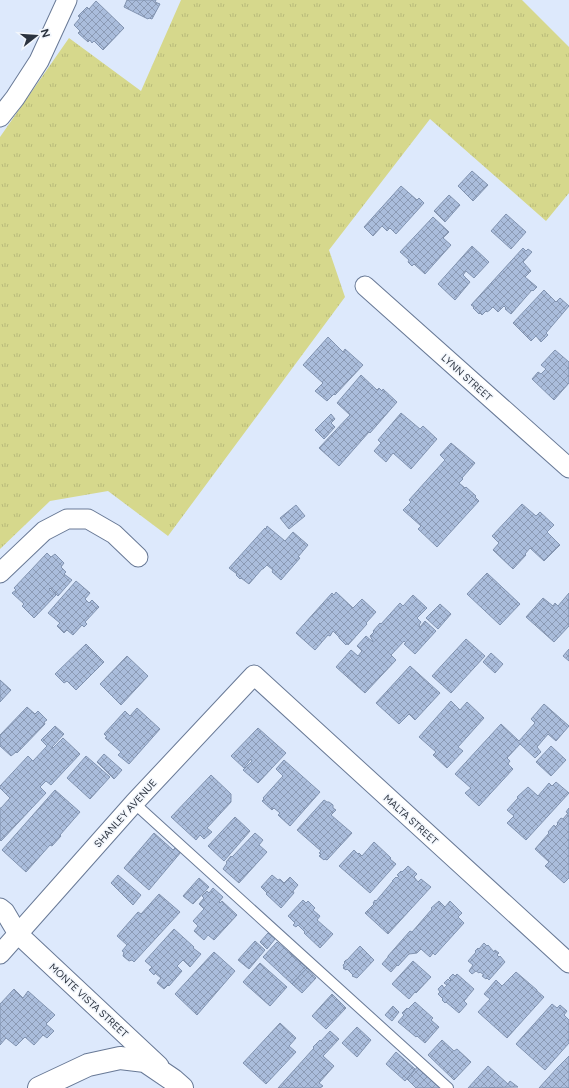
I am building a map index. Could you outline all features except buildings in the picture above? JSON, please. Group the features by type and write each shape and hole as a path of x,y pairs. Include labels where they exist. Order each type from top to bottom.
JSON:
{"street":[{"path":"0,117 15,98 39,61 67,0"},
{"name":"LYNN STREET","path":"365,286 569,468"},
{"path":"0,573 44,531 67,519 88,519 114,534 138,557"},
{"name":"SHANLEY AVENUE","path":"0,954 134,803 254,676"},
{"name":"MALTA STREET","path":"254,676 569,963"},
{"name":"MONTE VISTA STREET","path":"0,908 5,912 18,934 178,1084"},
{"path":"38,1088 88,1065 120,1058 145,1061 178,1084"}],"lane":[{"path":"134,803 448,1088"}],"green space":[{"path":"181,0 522,0 569,47 569,193 546,221 430,119 329,250 345,297 168,536 108,491 50,501 0,549 0,137 69,38 141,91"}]}
